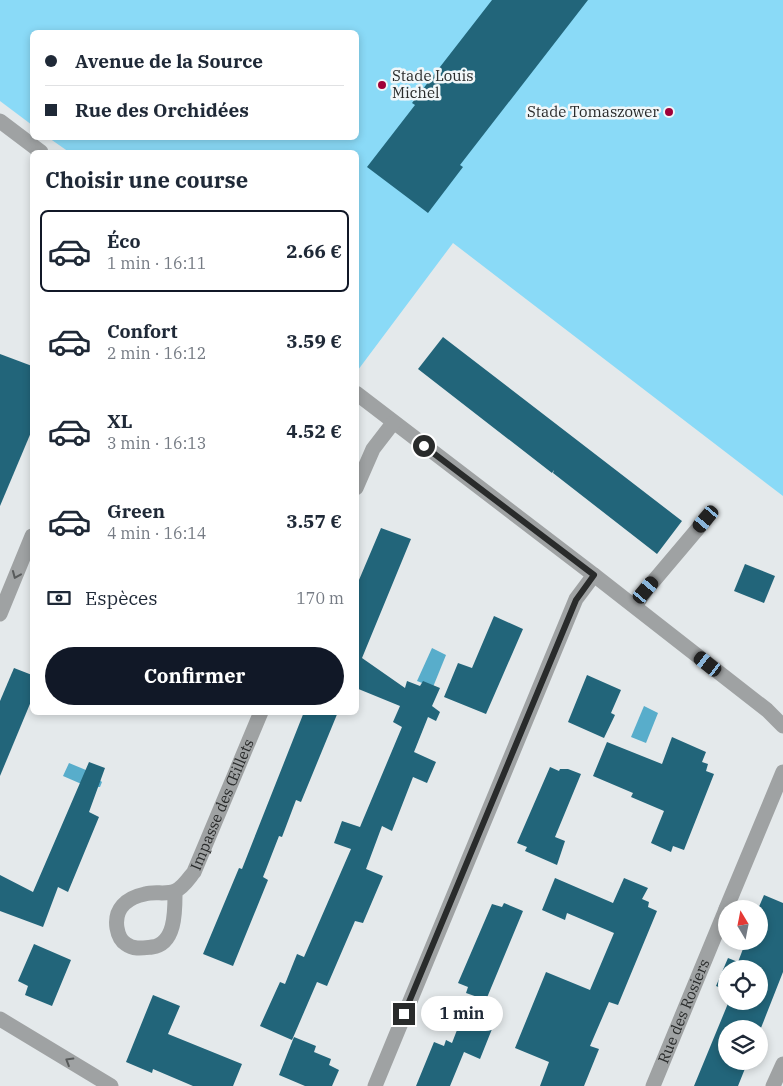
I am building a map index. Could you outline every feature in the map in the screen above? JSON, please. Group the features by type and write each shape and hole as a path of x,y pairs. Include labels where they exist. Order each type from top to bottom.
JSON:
{"street":[{"path":"0,121 38,150"},
{"path":"359,395 635,606 767,710 783,726"},
{"path":"359,481 373,449 393,423"},
{"path":"635,606 646,590 706,519"},
{"path":"0,614 30,541"},
{"path":"375,1086 576,600 594,575"},
{"name":"Impasse des Œillets","path":"175,892 185,884 194,872 260,715"},
{"name":"Rue des Rosiers","path":"730,900 783,772"},
{"path":"175,892 175,912 169,935 158,946 138,949 125,944 118,933 116,920 117,912 125,903 144,894 175,892"},
{"name":"Rue des Rosiers","path":"653,1086 718,928"},
{"path":"0,1019 111,1086"},
{"path":"773,1086 783,1064"}],"shaded area":[{"path":"0,0 783,0 783,496 453,243 359,369 359,150 66,150 52,140 359,140 359,30 30,30 30,124 0,101"},
{"path":"432,648 446,655 433,687 417,681"},
{"path":"644,706 658,713 646,743 631,737"},
{"path":"69,763 98,775 97,778 102,782 100,787 94,787 93,789 63,776"}],"building":[{"path":"492,0 588,0 460,165 463,167 428,213 367,167 415,105 412,103"},
{"path":"443,337 682,521 657,554 553,473 554,470 552,473 418,369"},
{"path":"0,354 30,365 30,435 0,506"},
{"path":"381,528 411,539 362,658 405,688 407,681 420,686 423,681 440,688 432,706 440,712 436,721 428,717 414,752 436,762 427,783 413,777 392,831 382,826 366,869 383,876 363,923 355,921 327,986 317,982 292,1040 260,1026 280,982 285,984 297,954 304,957 351,849 334,843 342,821 360,827 402,727 393,722 400,706 359,689 359,580"},
{"path":"745,564 775,576 764,603 734,591"},
{"path":"494,616 523,629 486,714 444,697 458,663 472,668"},
{"path":"14,668 30,674 30,704 0,776 0,701"},
{"path":"587,675 621,690 611,713 615,715 604,738 568,722"},
{"path":"303,715 337,715 301,802 296,800 282,837 279,836 263,877 268,880 233,966 203,954 239,868 242,869"},
{"path":"672,737 706,752 702,762 708,764 706,771 714,774 684,850 673,846 671,852 651,843 664,811 631,797 633,793 593,776 607,742 662,764"},
{"path":"89,762 105,768 89,812 99,817 68,892 58,887 43,927 0,911 0,875 33,892"},
{"path":"550,767 559,771 560,769 568,769 581,774 555,837 565,841 557,865 525,851 527,847 517,843"},
{"path":"555,878 613,903 624,878 648,888 642,899 649,902 648,907 657,911 618,1005 609,1002 590,1046 599,1049 584,1086 540,1086 549,1062 515,1048 546,972 590,990 614,933 567,913 565,920 542,910"},
{"path":"764,895 783,903 783,972 764,1020 721,1020 725,1010 768,1010 768,960 739,960 743,950 768,950 768,900 762,900"},
{"path":"504,903 523,911 486,1000 466,993 468,987 458,983 492,904 502,907"},
{"path":"34,944 71,960 52,1006 25,995 28,986 18,981"},
{"path":"153,995 180,1006 168,1034 242,1064 233,1086 193,1086 153,1069 152,1073 126,1062"},
{"path":"462,1017 492,1029 480,1059 464,1052 450,1086 416,1086 434,1042 444,1046 446,1040 452,1043"},
{"path":"718,1028 718,1070 744,1070 738,1086 694,1086"},
{"path":"294,1037 316,1046 314,1052 331,1059 329,1065 339,1070 332,1086 305,1086 279,1075"}],"place":[{"name":"Stade Louis Michel","path":"382,85"},
{"name":"Stade Tomaszower","path":"669,112"}],"route":[{"path":"404,1014 576,600 594,575 424,446"}]}
